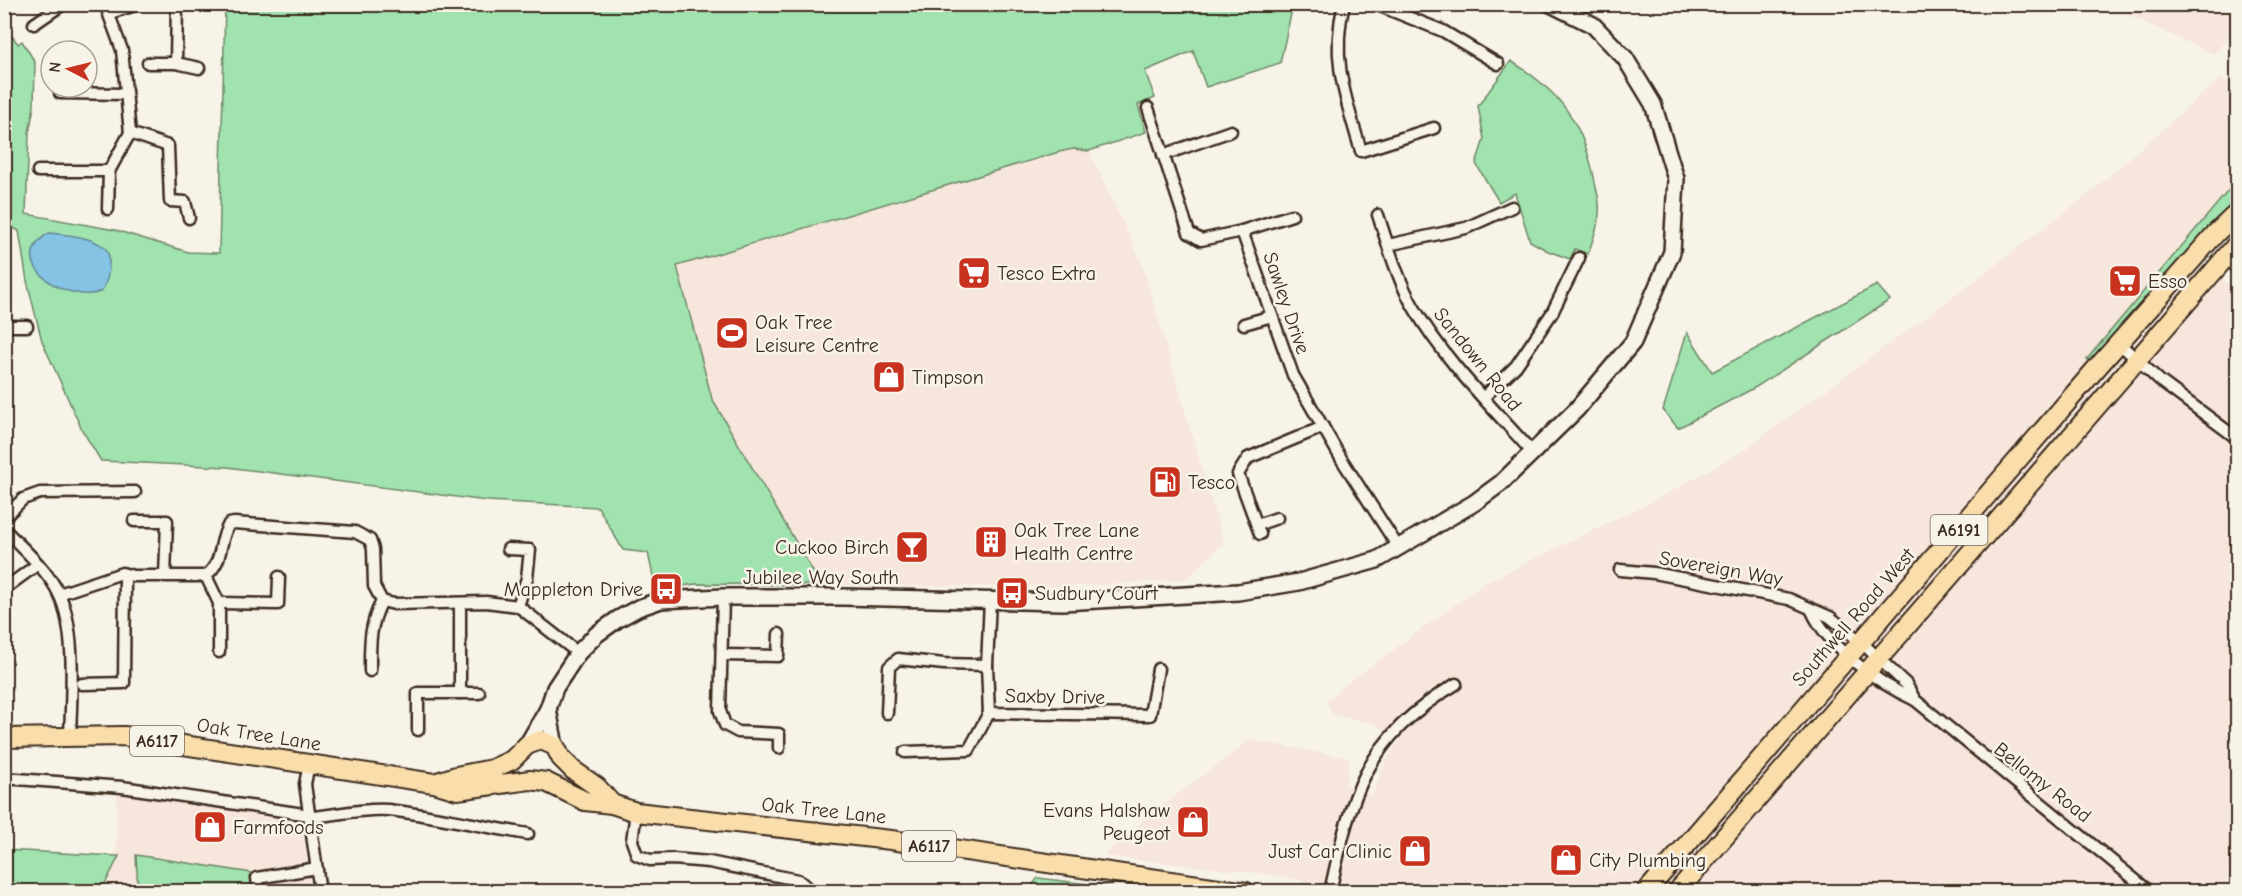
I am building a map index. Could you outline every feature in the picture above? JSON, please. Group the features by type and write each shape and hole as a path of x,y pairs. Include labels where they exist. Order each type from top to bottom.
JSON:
{"main road":[{"name":"Southwell Road West","path":"1646,891 2216,233 2238,212"},
{"name":"A6191","path":"1677,891 2238,243"},
{"name":"Oak Tree Lane","path":"4,738 124,736 434,783 457,790 538,781 585,801 612,804 636,812 891,840 1246,891"},
{"path":"541,740 558,752 560,770 552,779 538,781 522,770 520,764 525,748 541,740"},
{"name":"Oak Tree Lane","path":"434,783 492,769 512,760 525,748"},
{"name":"Oak Tree Lane","path":"558,752 573,770 597,787 612,804"},
{"path":"1669,891 1692,874"}],"street":[{"path":"34,24 63,4"},
{"path":"108,209 109,171 130,133 122,50 107,9 138,4"},
{"path":"176,63 177,4"},
{"path":"1344,4 1337,49 1340,80 1360,151 1434,128"},
{"path":"1375,4 1443,30 1498,64"},
{"name":"Jubilee Way South","path":"525,748 548,709 555,688 579,652 604,629 638,608 661,600 723,597 1063,603 1238,592 1310,579 1377,560 1461,512 1501,483 1577,409 1633,342 1672,252 1676,178 1653,104 1625,58 1593,25 1551,4"},
{"path":"148,63 176,63 199,68"},
{"path":"99,94 125,94"},
{"path":"1148,108 1189,233 1201,240 1242,231 1292,214"},
{"path":"1163,155 1231,131"},
{"path":"130,133 168,146 170,201 184,202 189,218"},
{"path":"38,171 109,171"},
{"path":"1388,245 1466,228 1512,207"},
{"name":"Sandown Road","path":"1378,215 1411,303 1429,332 1533,453"},
{"name":"Sawley Drive","path":"1242,231 1293,375 1398,547"},
{"path":"1484,397 1516,366 1552,313 1579,258"},
{"path":"1244,324 1272,316"},
{"path":"4,326 27,326"},
{"path":"2120,344 2160,381 2238,439"},
{"path":"1277,518 1258,529 1238,474 1248,458 1323,427"},
{"path":"4,518 23,499 40,493 135,492"},
{"path":"134,520 167,521 165,576"},
{"path":"59,594 122,573 126,576 206,576 217,566 224,532 229,524 355,532 370,540 373,549 374,586 382,601 394,604 486,602 518,606 579,652"},
{"path":"4,530 38,564 59,594 68,626 72,675 70,737"},
{"path":"508,549 530,550 527,578 518,606"},
{"path":"4,589 38,564"},
{"name":"Sovereign Way","path":"1620,570 1654,573 1789,599 1830,617 1855,649"},
{"path":"82,684 124,683 126,576"},
{"path":"206,576 219,603 219,652"},
{"path":"219,603 278,604 279,578"},
{"path":"723,597 720,711 725,725 738,732 779,735 778,748"},
{"name":"Saxby Drive","path":"990,600 987,665 989,713 1150,715 1158,669"},
{"path":"370,671 370,632 373,617 382,601"},
{"path":"460,603 460,693"},
{"path":"1812,611 1819,627 1855,649"},
{"path":"722,655 778,656 779,634"},
{"name":"Bellamy Road","path":"1855,649 1879,657 1906,684 1915,700"},
{"name":"Bellamy Road","path":"1855,649 1867,672 1895,692 1915,700 2150,891"},
{"path":"887,714 890,667 898,659 944,664 987,665"},
{"path":"1330,891 1352,803 1377,752 1415,712 1456,684"},
{"path":"418,730 418,693 479,693"},
{"path":"548,709 558,752"},
{"path":"905,752 969,750 989,713"},
{"path":"309,764 305,784 320,891"},
{"path":"4,778 122,787 310,816 337,815 362,810 387,810 528,834"},
{"path":"636,812 632,841 637,855 650,860 709,862 798,880 813,891"},
{"path":"259,891 257,878 317,868"}],"shaded area":[{"path":"2106,5 2237,5 2237,28 2214,54"},
{"path":"2221,78 2237,88 2237,180 2181,246 2235,290 2237,288 2237,891 1366,892 1266,874 1103,856 1146,818 1250,740 1350,758 1346,784 1372,795 1387,759 1399,742 1376,724 1334,715 1326,702 1346,684 1485,583 1661,497 1740,453 1956,295 2090,193"},
{"path":"1073,149 1089,151 1141,261 1224,543 1186,579 1180,580 1061,587 821,585 712,399 677,266"},
{"path":"117,794 185,802 288,820 304,836 311,891 255,891 252,873 137,855 138,891 5,891 4,850 116,856"}],"green space":[{"path":"225,5 1293,5 1280,63 1206,87 1193,51 1145,71 1155,98 1138,105 1146,132 1089,151 1073,149 1059,152 677,266 712,399 821,585 696,584 656,590 648,553 623,550 598,507 487,501 227,467 101,461 82,430 42,341 27,281 19,231 5,223 4,40 12,36 18,44 22,41 35,62 26,214 115,230 188,252 219,253"},
{"path":"1511,61 1543,84 1556,97 1583,140 1594,177 1599,210 1588,254 1575,249 1570,259 1530,241 1515,193 1499,202 1476,164 1484,139 1478,106"},
{"path":"2237,180 2237,202 2094,363 2087,359"},
{"path":"1877,285 1890,300 1756,387 1678,428 1663,410 1687,332 1712,372"},
{"path":"5,850 119,856 104,886 44,891 5,891"},
{"path":"136,855 252,873 255,891 138,891"},
{"path":"1038,878 1113,887 1107,892 1027,891"}],"water":[{"path":"49,233 85,238 106,249 109,257 109,271 102,291 89,294 73,292 46,279 36,268 33,257 36,245"}],"place":[{"name":"Tesco Extra","path":"974,273"},
{"name":"Esso","path":"2125,281"},
{"name":"Oak Tree Leisure Centre","path":"732,333"},
{"name":"Timpson","path":"889,377"},
{"name":"Tesco","path":"1165,482"},
{"name":"Oak Tree Lane Health Centre","path":"991,542"},
{"name":"Cuckoo Birch","path":"912,547"},
{"name":"Mappleton Drive","path":"666,589"},
{"name":"Sudbury Court","path":"1012,593"},
{"name":"Evans Halshaw Peugeot","path":"1193,822"},
{"name":"Farmfoods","path":"210,827"},
{"name":"Just Car Clinic","path":"1415,851"},
{"name":"City Plumbing","path":"1566,860"}]}
